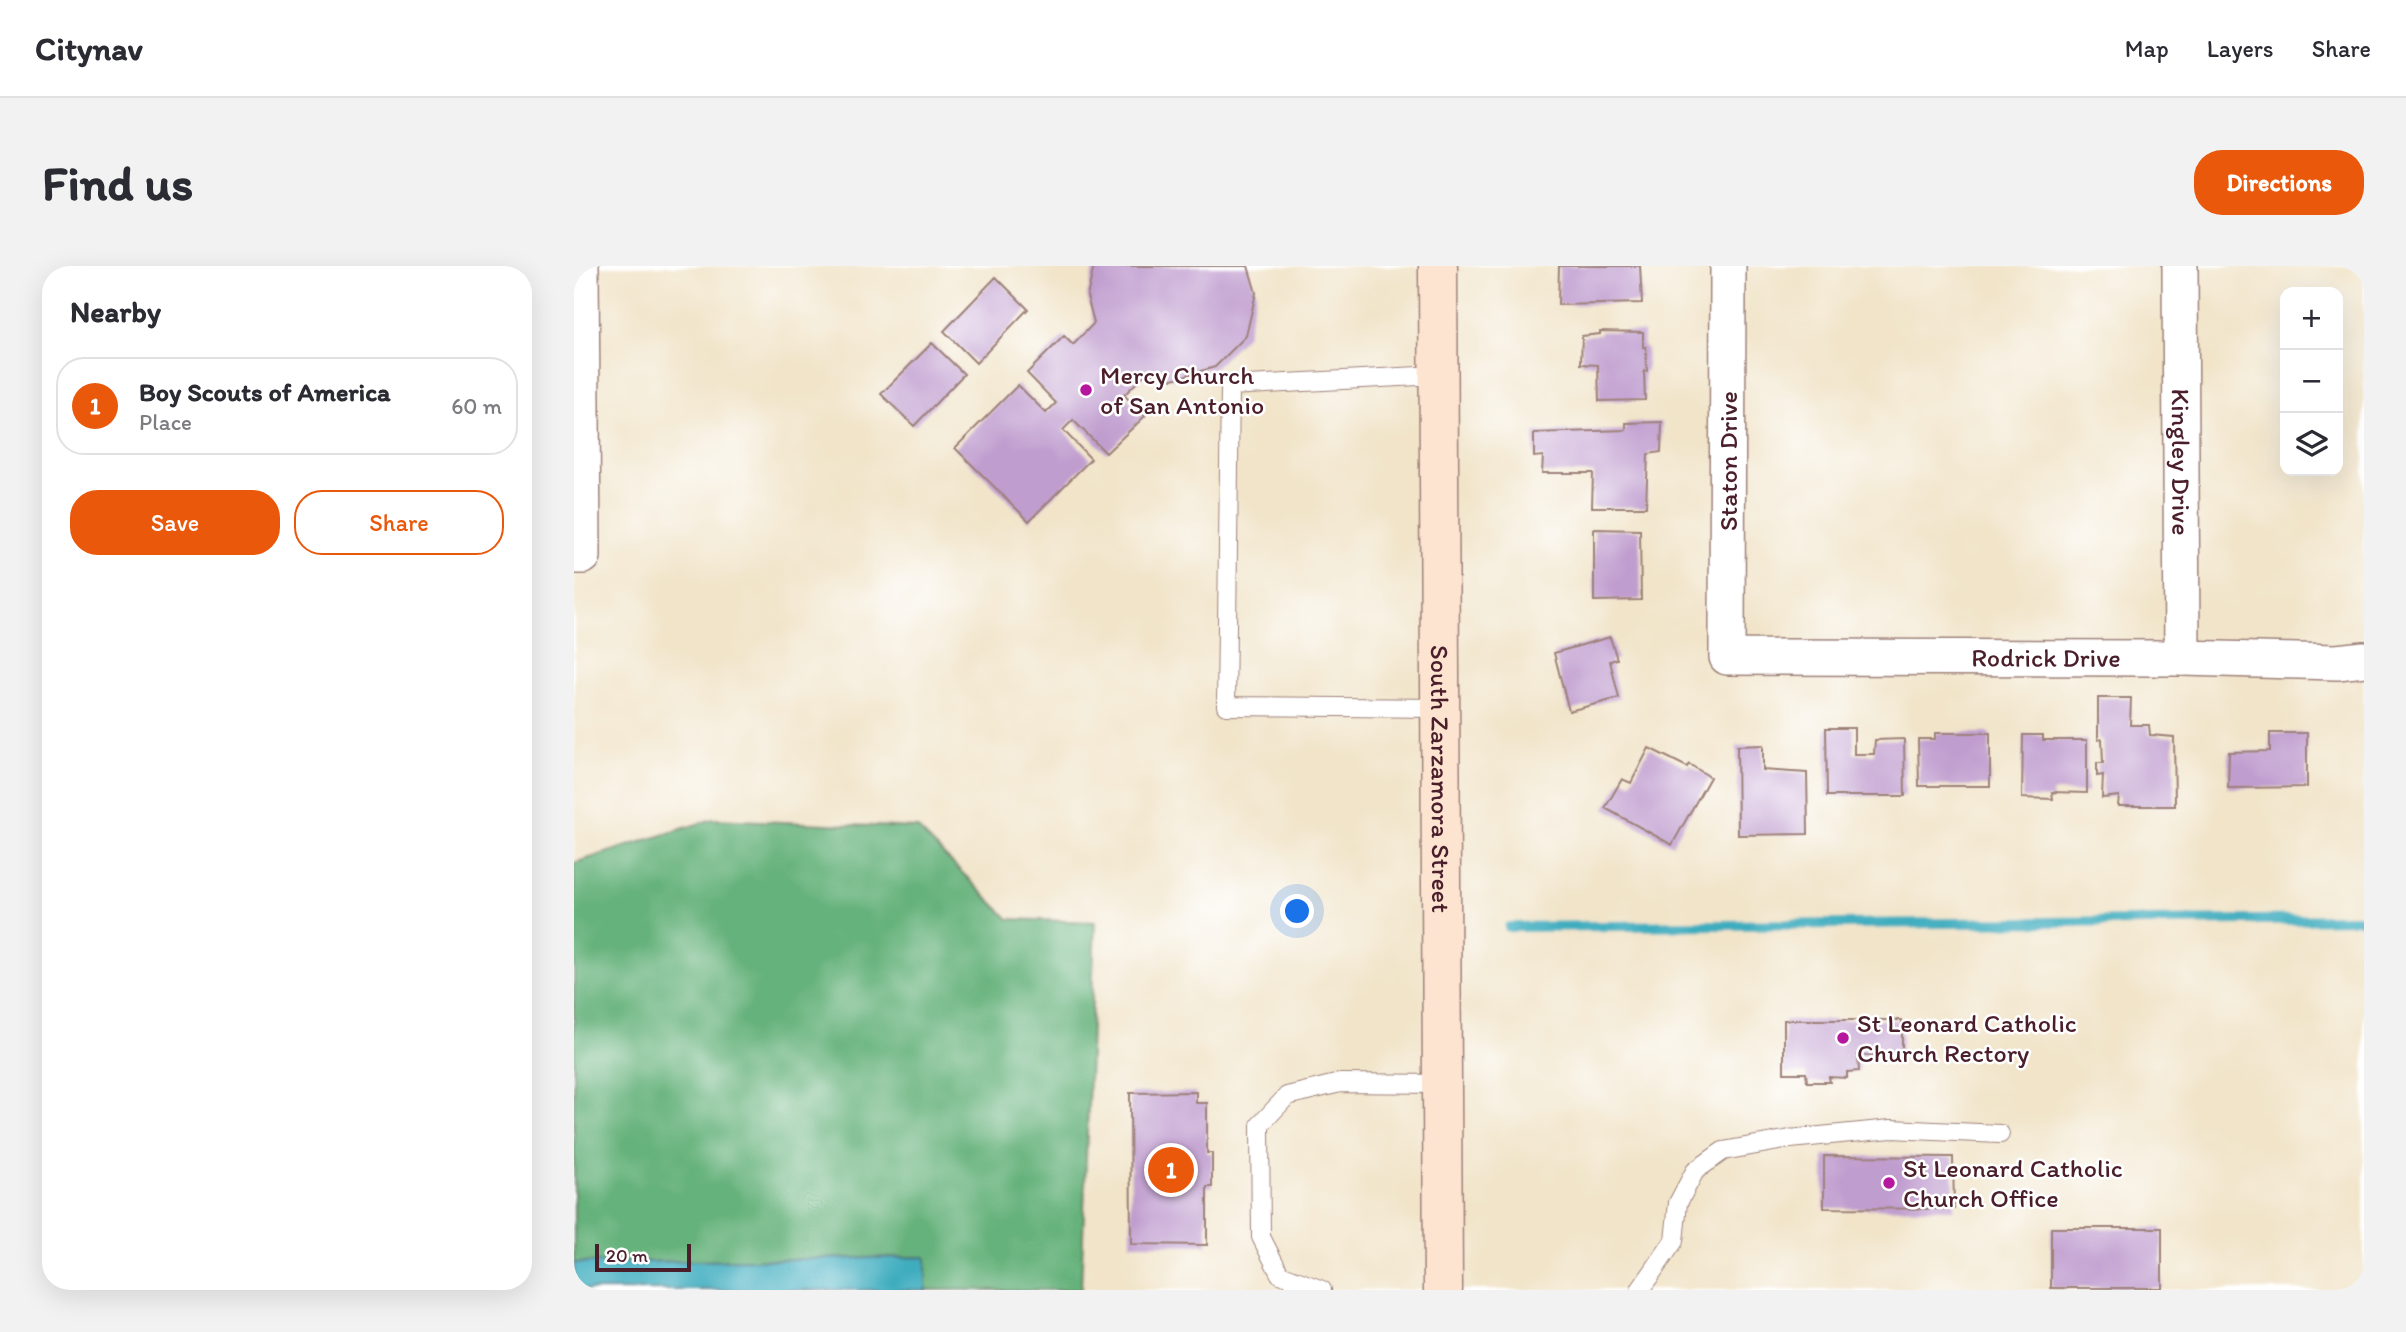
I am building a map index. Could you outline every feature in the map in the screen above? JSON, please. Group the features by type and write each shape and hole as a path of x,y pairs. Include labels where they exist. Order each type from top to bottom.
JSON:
{"main road":[{"name":"South Zarzamora Street","path":"1438,266 1443,1290"}],"street":[{"path":"579,556 581,266"},
{"name":"Staton Drive","path":"1727,657 1728,266"},
{"name":"Kingley Drive","path":"2180,266 2182,658"},
{"name":"Rodrick Drive","path":"1727,657 2182,658 2337,662 2364,659"}],"lane":[{"path":"1438,375 1230,386 1226,706 1440,708"},
{"path":"1322,1290 1280,1274 1261,1237 1260,1125 1287,1096 1340,1083 1442,1084"},
{"path":"1640,1290 1674,1241 1678,1203 1695,1171 1723,1151 1790,1139 1891,1129 2000,1134"}],"green space":[{"path":"713,819 917,828 1009,919 1095,922 1081,1290 926,1290 925,1257 574,1263 574,863"}],"water":[{"path":"926,1257 926,1290 574,1290 574,1263"}],"building":[{"name":"Mercy Church of San Antonio","path":"1094,266 1248,266 1256,293 1246,336 1215,367 1173,379 1147,372 1124,395 1145,416 1106,453 1073,420 1063,430 1091,459 1029,521 955,448 1018,385 1046,413 1056,403 1027,373 1064,336 1073,345 1094,323 1087,296"},
{"path":"1559,266 1640,266 1642,303 1558,305"},
{"path":"996,277 1028,309 976,363 944,331"},
{"path":"1600,331 1643,332 1647,371 1644,371 1645,400 1599,401 1598,365 1581,364 1582,336 1600,334"},
{"path":"932,343 964,374 914,426 881,394"},
{"path":"1662,422 1661,452 1648,454 1646,507 1592,507 1593,473 1542,473 1543,456 1534,457 1534,433 1626,430 1626,423"},
{"path":"1594,529 1640,530 1641,600 1594,601"},
{"path":"1610,637 1617,659 1610,661 1619,698 1569,711 1554,653"},
{"path":"2098,698 2131,698 2130,725 2149,725 2150,735 2174,737 2175,806 2118,806 2119,796 2102,798 2103,775 2097,776 2097,763 2103,763 2102,739 2098,740"},
{"path":"1826,728 1854,728 1854,754 1874,754 1875,740 1904,739 1905,796 1827,796"},
{"path":"1935,733 1990,733 1990,786 1919,786 1918,739 1935,739"},
{"path":"2270,733 2307,733 2307,787 2228,788 2229,752 2270,751"},
{"path":"2023,735 2043,735 2043,740 2087,740 2087,793 2052,792 2053,799 2022,798"},
{"path":"1763,745 1763,770 1807,773 1808,834 1738,835 1737,746"},
{"path":"1649,748 1687,767 1689,764 1710,777 1672,845 1605,808 1622,779 1631,783"},
{"name":"St Leonard Catholic Church Rectory","path":"1784,1020 1902,1020 1902,1057 1858,1055 1859,1071 1847,1072 1847,1078 1829,1077 1830,1082 1807,1082 1806,1073 1784,1073"},
{"path":"1196,1092 1196,1103 1207,1103 1207,1153 1212,1153 1212,1187 1207,1187 1207,1245 1131,1244 1130,1093"},
{"name":"St Leonard Catholic Church Office","path":"1824,1156 1953,1157 1954,1209 1824,1208"},
{"name":"St Leonard Catholic Church Office","path":"2051,1228 2162,1228 2162,1288 2051,1288"}],"waterway":[{"path":"1509,927 2364,919"}],"place":[{"name":"Mercy Church of San Antonio","path":"1086,390"},
{"name":"St Leonard Catholic Church Rectory","path":"1843,1038"},
{"name":"Boy Scouts of America","path":"1171,1170"},
{"name":"St Leonard Catholic Church Office","path":"1889,1183"}]}
